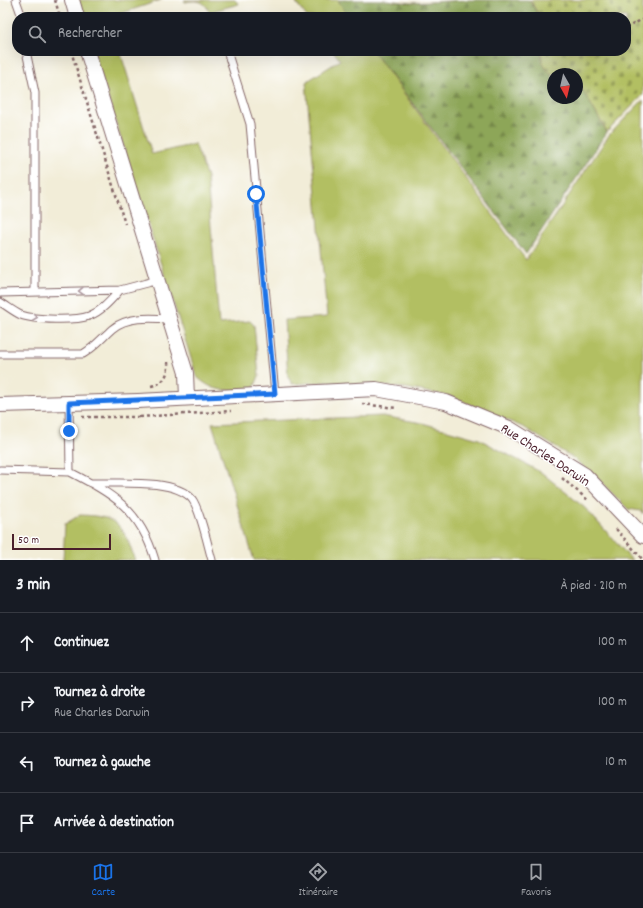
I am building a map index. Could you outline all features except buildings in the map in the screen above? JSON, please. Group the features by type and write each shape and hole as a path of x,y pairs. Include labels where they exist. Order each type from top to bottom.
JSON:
{"street":[{"path":"72,0 76,12"},
{"path":"89,56 186,373 187,398"},
{"name":"Rue Charles Darwin","path":"0,405 138,401 376,389 446,402 509,428 585,475 643,536"}],"lane":[{"path":"16,0 20,12"},
{"path":"27,56 35,93 36,292"},
{"path":"229,56 250,124 275,394"},
{"path":"0,293 120,290 158,280"},
{"path":"0,302 21,315 34,318 88,317 108,303 120,290"},
{"path":"0,354 83,354 94,347 113,328 127,321 141,318 169,319"},
{"path":"69,403 70,472"},
{"path":"0,470 70,472 108,492 127,508 141,525 150,543 155,560"},
{"path":"90,483 155,485 175,488 182,491 192,500 195,505 212,560"}],"path":[{"path":"55,0 59,12"},
{"path":"631,26 643,20"},
{"path":"73,56 125,225"},
{"path":"138,401 139,387 156,385 165,379 169,370 165,354"},
{"path":"360,404 404,409"},
{"path":"140,418 237,411"},
{"path":"560,476 590,501"},
{"path":"612,524 643,560"}],"green space":[{"path":"77,0 161,0 126,12 81,12"},
{"path":"184,0 235,0 239,4 209,12 203,3 196,1 185,2"},
{"path":"294,0 338,0 346,12 303,12"},
{"path":"338,0 384,0 411,3 469,0 529,0 537,12 346,12"},
{"path":"530,0 643,0 643,95 607,132 583,90 583,68 547,68 547,70 544,65 542,56 631,56 631,12 537,12"},
{"path":"95,56 122,56 152,154 195,144 207,177 219,324 250,321 254,325 259,376 254,388 230,390 211,387 197,377"},
{"path":"337,56 377,56 526,260 609,135 643,100 643,514 641,511 628,509 601,482 573,458 525,428 453,397 406,388 327,382 292,384 288,377 284,320 327,317 306,82 340,60"},
{"path":"377,56 542,56 544,65 547,70 547,104 583,104 583,90 607,132 526,254"},
{"path":"382,416 422,423 479,439 542,473 585,508 632,560 254,560 212,423"},
{"path":"80,515 111,520 118,525 127,538 135,560 63,560 65,524"}],"route":[{"path":"69,431 69,403 275,394 256,194"}]}
